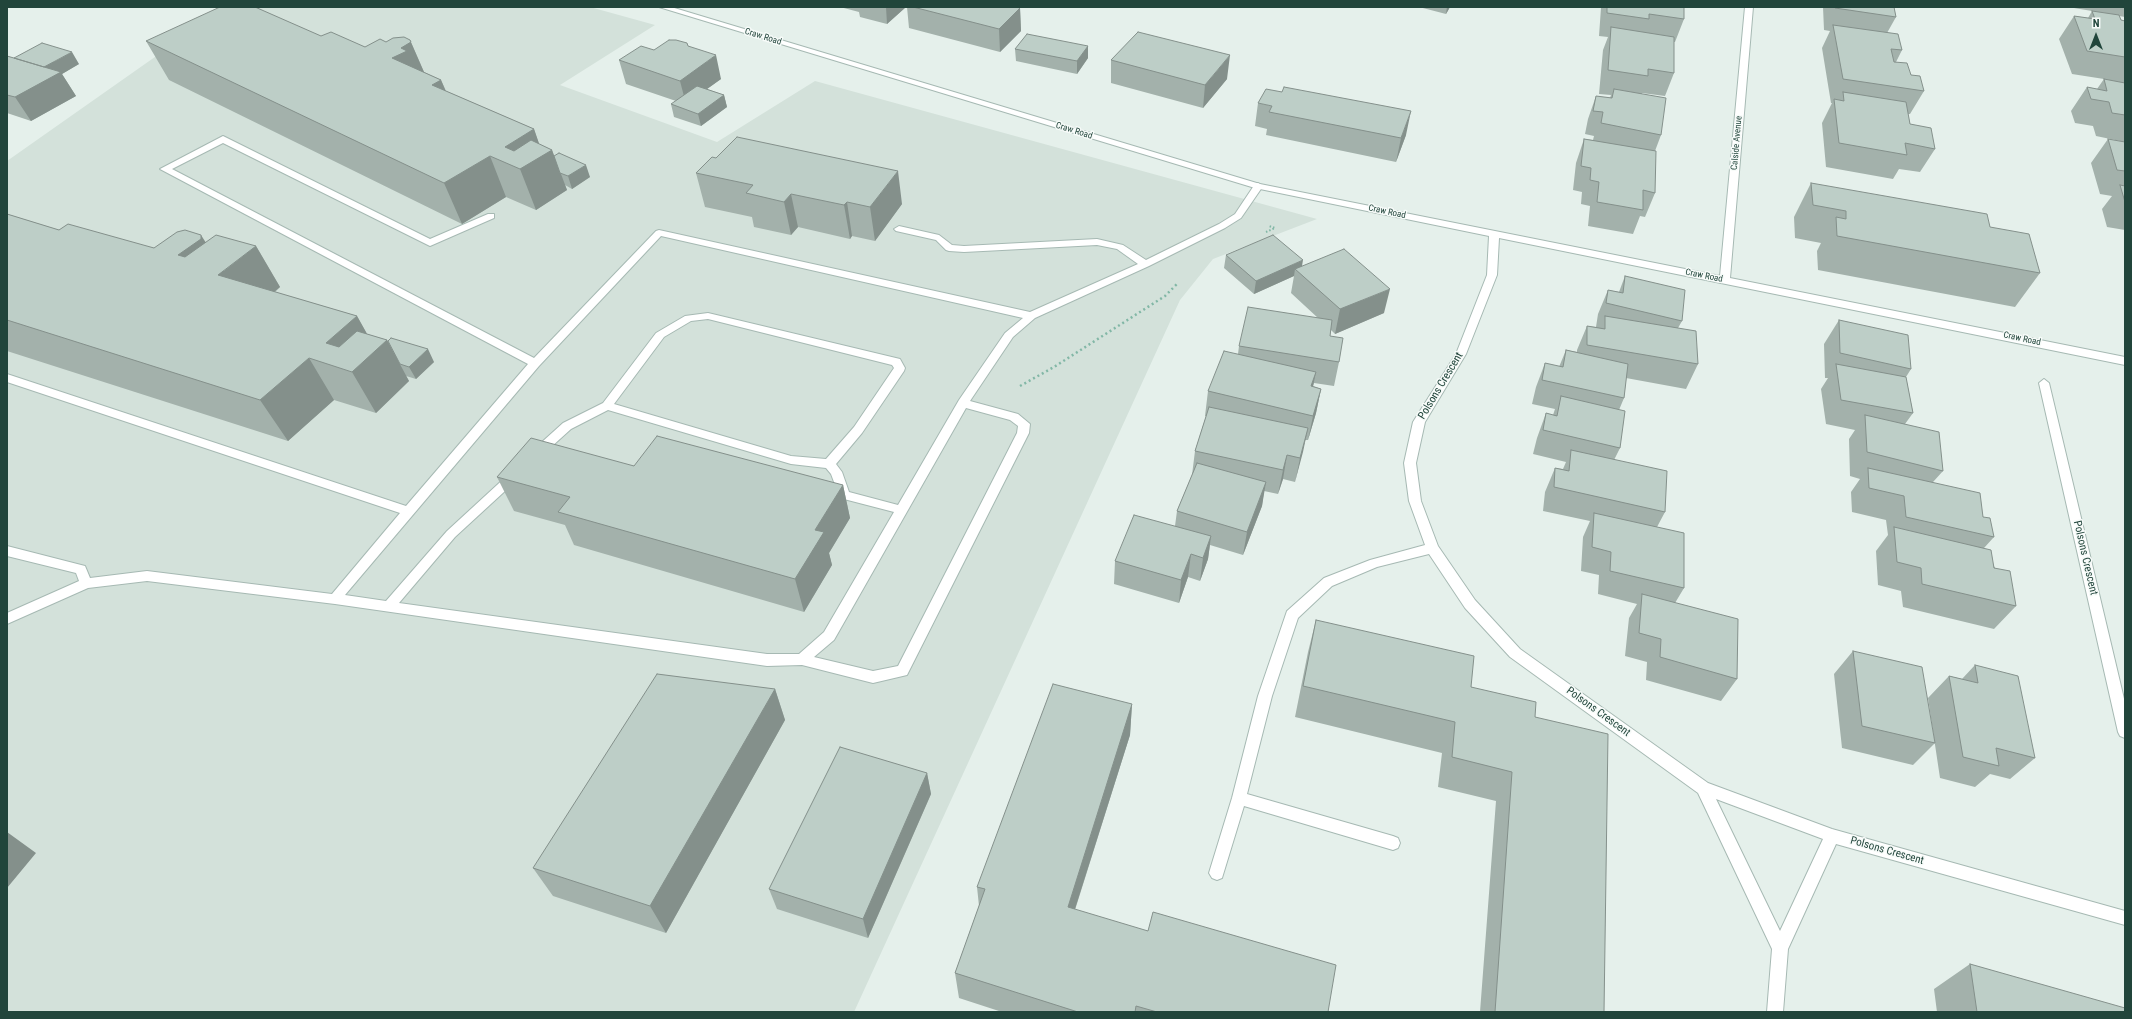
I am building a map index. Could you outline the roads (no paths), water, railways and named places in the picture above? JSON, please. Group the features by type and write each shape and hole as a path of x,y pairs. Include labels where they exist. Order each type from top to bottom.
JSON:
{"street":[{"name":"Craw Road","path":"663,7 1258,186 1494,235 2125,361"},
{"name":"Calside Avenue","path":"1725,280 1749,7"},
{"path":"491,216 430,243 223,139 165,170 535,363"},
{"path":"802,659 829,636 963,403 1009,335 1031,316 1146,264 1238,216 1258,186"},
{"path":"899,229 939,238 949,248 1097,242 1120,246 1146,264"},
{"path":"335,599 408,510 535,363 659,233 1031,316"},
{"name":"Polsons Crescent","path":"1494,235 1492,275 1461,354 1419,422 1410,463 1415,501 1432,548 1470,604 1515,653 1703,788 1832,836 2125,918"},
{"path":"530,460 567,426 607,406 660,335 689,318 708,316 896,362 900,368 858,430 829,464"},
{"path":"7,378 408,510"},
{"name":"Polsons Crescent","path":"2044,383 2125,732"},
{"path":"7,618 86,583 147,576 335,599 767,660 802,659 873,677 902,671 1023,433 1024,424 1014,417 963,403"},
{"path":"607,406 791,460 829,464 836,472 844,495 902,510"},
{"path":"388,607 451,534 498,493 519,471"},
{"path":"1218,873 1265,696 1292,615 1328,582 1374,563 1432,548"},
{"path":"7,551 81,568 86,583"},
{"path":"1703,788 1780,948"},
{"path":"1239,798 1393,844"},
{"path":"1775,1012 1780,948 1832,836"}]}
